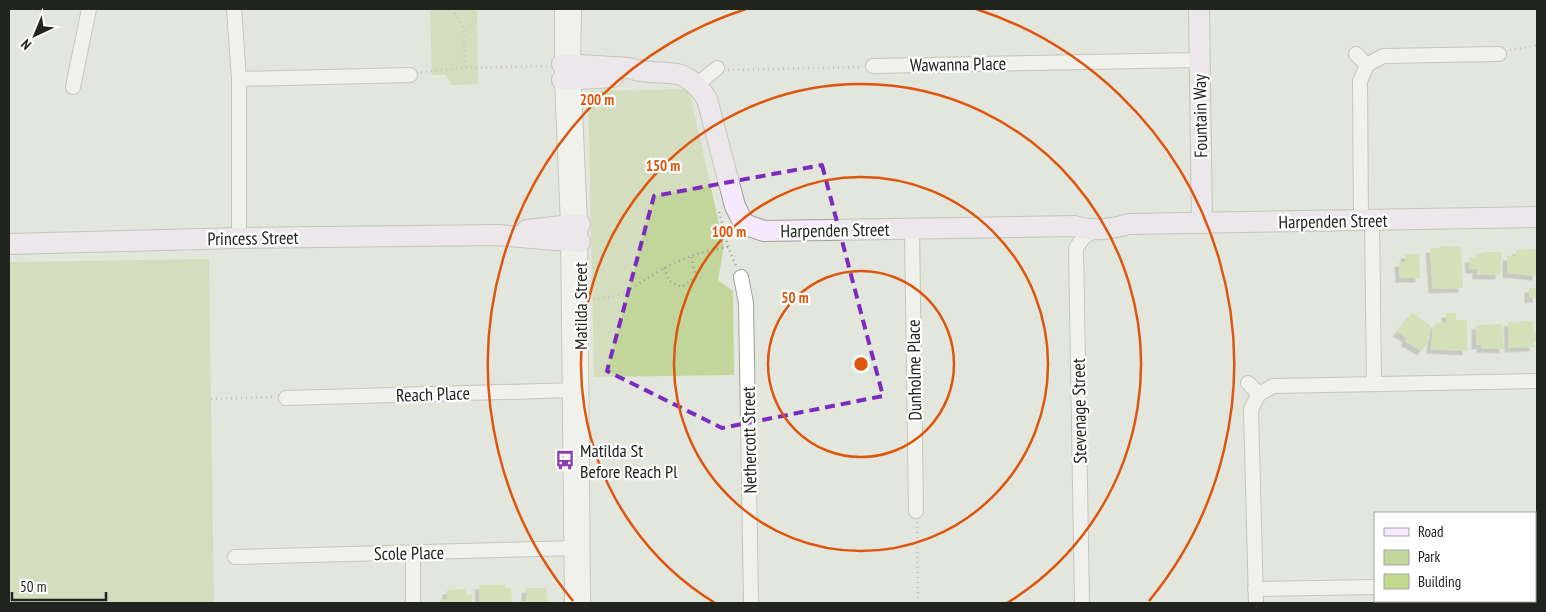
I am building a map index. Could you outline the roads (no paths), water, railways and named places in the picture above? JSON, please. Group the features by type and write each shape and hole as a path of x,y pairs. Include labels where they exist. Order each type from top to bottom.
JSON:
{"street":[{"path":"74,87 89,9"},
{"path":"234,9 239,79 240,238"},
{"name":"Matilda Street","path":"562,9 574,233 577,548 572,603"},
{"name":"Matilda Street","path":"566,71 574,9"},
{"name":"Fountain Way","path":"1199,9 1202,223"},
{"path":"1356,54 1367,65"},
{"path":"1374,384 1360,80 1367,65 1383,56 1499,54"},
{"name":"Wawanna Place","path":"873,66 1200,60"},
{"path":"566,71 629,68 639,71 667,71 684,76 698,84 717,68"},
{"path":"239,79 410,75"},
{"name":"Harpenden Street","path":"698,84 708,99 735,206 744,224 764,231 1076,226 1086,229 1097,229 1117,228 1129,224 1537,217"},
{"name":"Harpenden Street","path":"1076,226 1084,220 1117,219 1129,224"},
{"name":"Dunholme Place","path":"912,229 916,511"},
{"name":"Stevenage Street","path":"1082,603 1076,248 1082,238 1097,229"},
{"name":"Princess Street","path":"9,244 240,238 574,233"},
{"name":"Nethercott Street","path":"741,277 746,303 751,603"},
{"path":"1374,587 1255,596 1251,409 1259,394 1273,386 1537,381"},
{"path":"1248,383 1259,394"},
{"name":"Reach Place","path":"286,398 575,390"},
{"name":"Matilda Street","path":"577,548 584,603"},
{"name":"Scole Place","path":"235,557 413,554 577,548"},
{"path":"413,554 414,603"}],"place":[{"name":"Matilda St Before Reach Pl","path":"565,460"}]}
